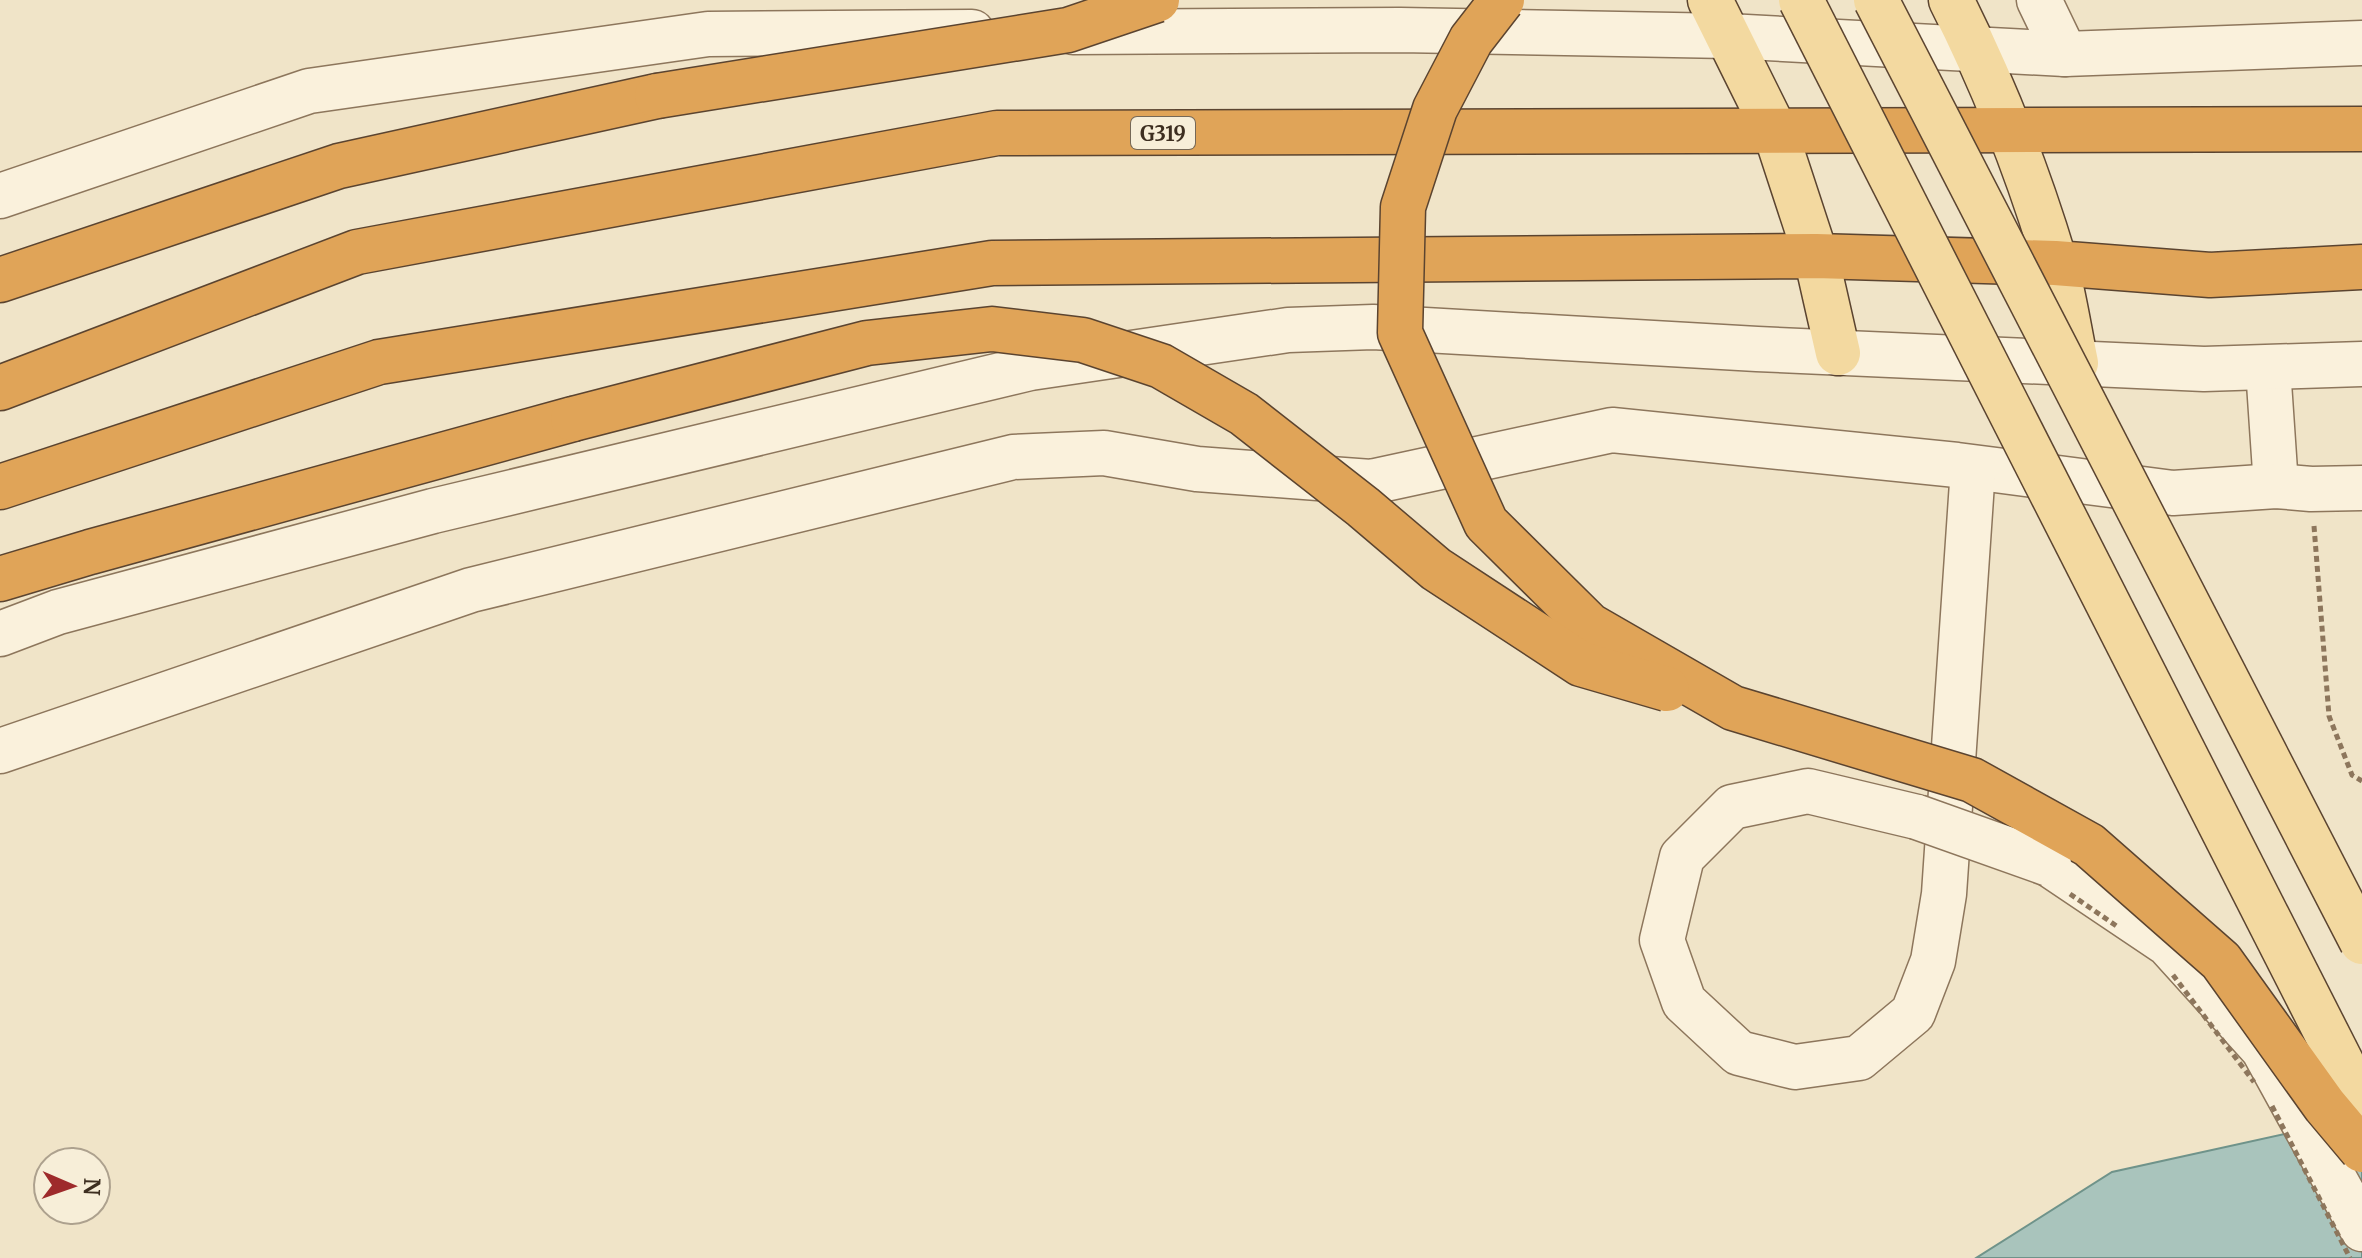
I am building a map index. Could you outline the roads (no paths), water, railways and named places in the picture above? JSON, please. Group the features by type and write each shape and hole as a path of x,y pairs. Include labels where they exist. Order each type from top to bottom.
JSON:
{"highway":[{"path":"0,280 339,166 657,96 1068,30 1157,0"},
{"path":"1502,0 1471,40 1435,109 1403,207 1400,333 1486,523 1589,625 1733,708"},
{"name":"G319","path":"0,388 357,252 997,133 2362,129"},
{"path":"0,487 379,362 992,263 1816,256 2055,263 2210,275 2362,267"},
{"path":"0,579 573,419 867,343 992,329 1083,340 1161,366 1244,414 1436,569 1581,664 1972,780 2089,845 2221,961 2325,1106 2362,1150"}],"main road":[{"path":"1801,0 2362,1103"},
{"path":"1876,0 2362,942"},
{"path":"1951,0 1976,49 2010,130 2055,263 2076,363"},
{"path":"1719,18 1775,131 1816,256 1838,353"}],"street":[{"path":"2039,0 2065,54"},
{"path":"0,196 309,91 708,34 1400,30 1719,18 1976,49 2065,54 2362,43"},
{"path":"0,634 58,612 433,511 1030,368 1288,330 1373,327 1838,353 2204,369 2362,364"},
{"path":"2268,368 2293,488"},
{"path":"0,751 471,590 1013,457 1104,453 1197,469 1371,482 1612,430 1973,468 2173,493 2362,488"},
{"path":"1973,468 1949,815 1948,831 1944,894 1933,961 1913,1013 1859,1058 1795,1067 1739,1053 1684,1002 1662,940 1682,857 1732,807 1808,791 1917,817 1946,827 1961,833 2005,848 2019,854 2049,864 2168,944 2263,1049 2362,1229"}],"water":[{"path":"2362,1117 2362,1258 1976,1258 2112,1172"}]}
